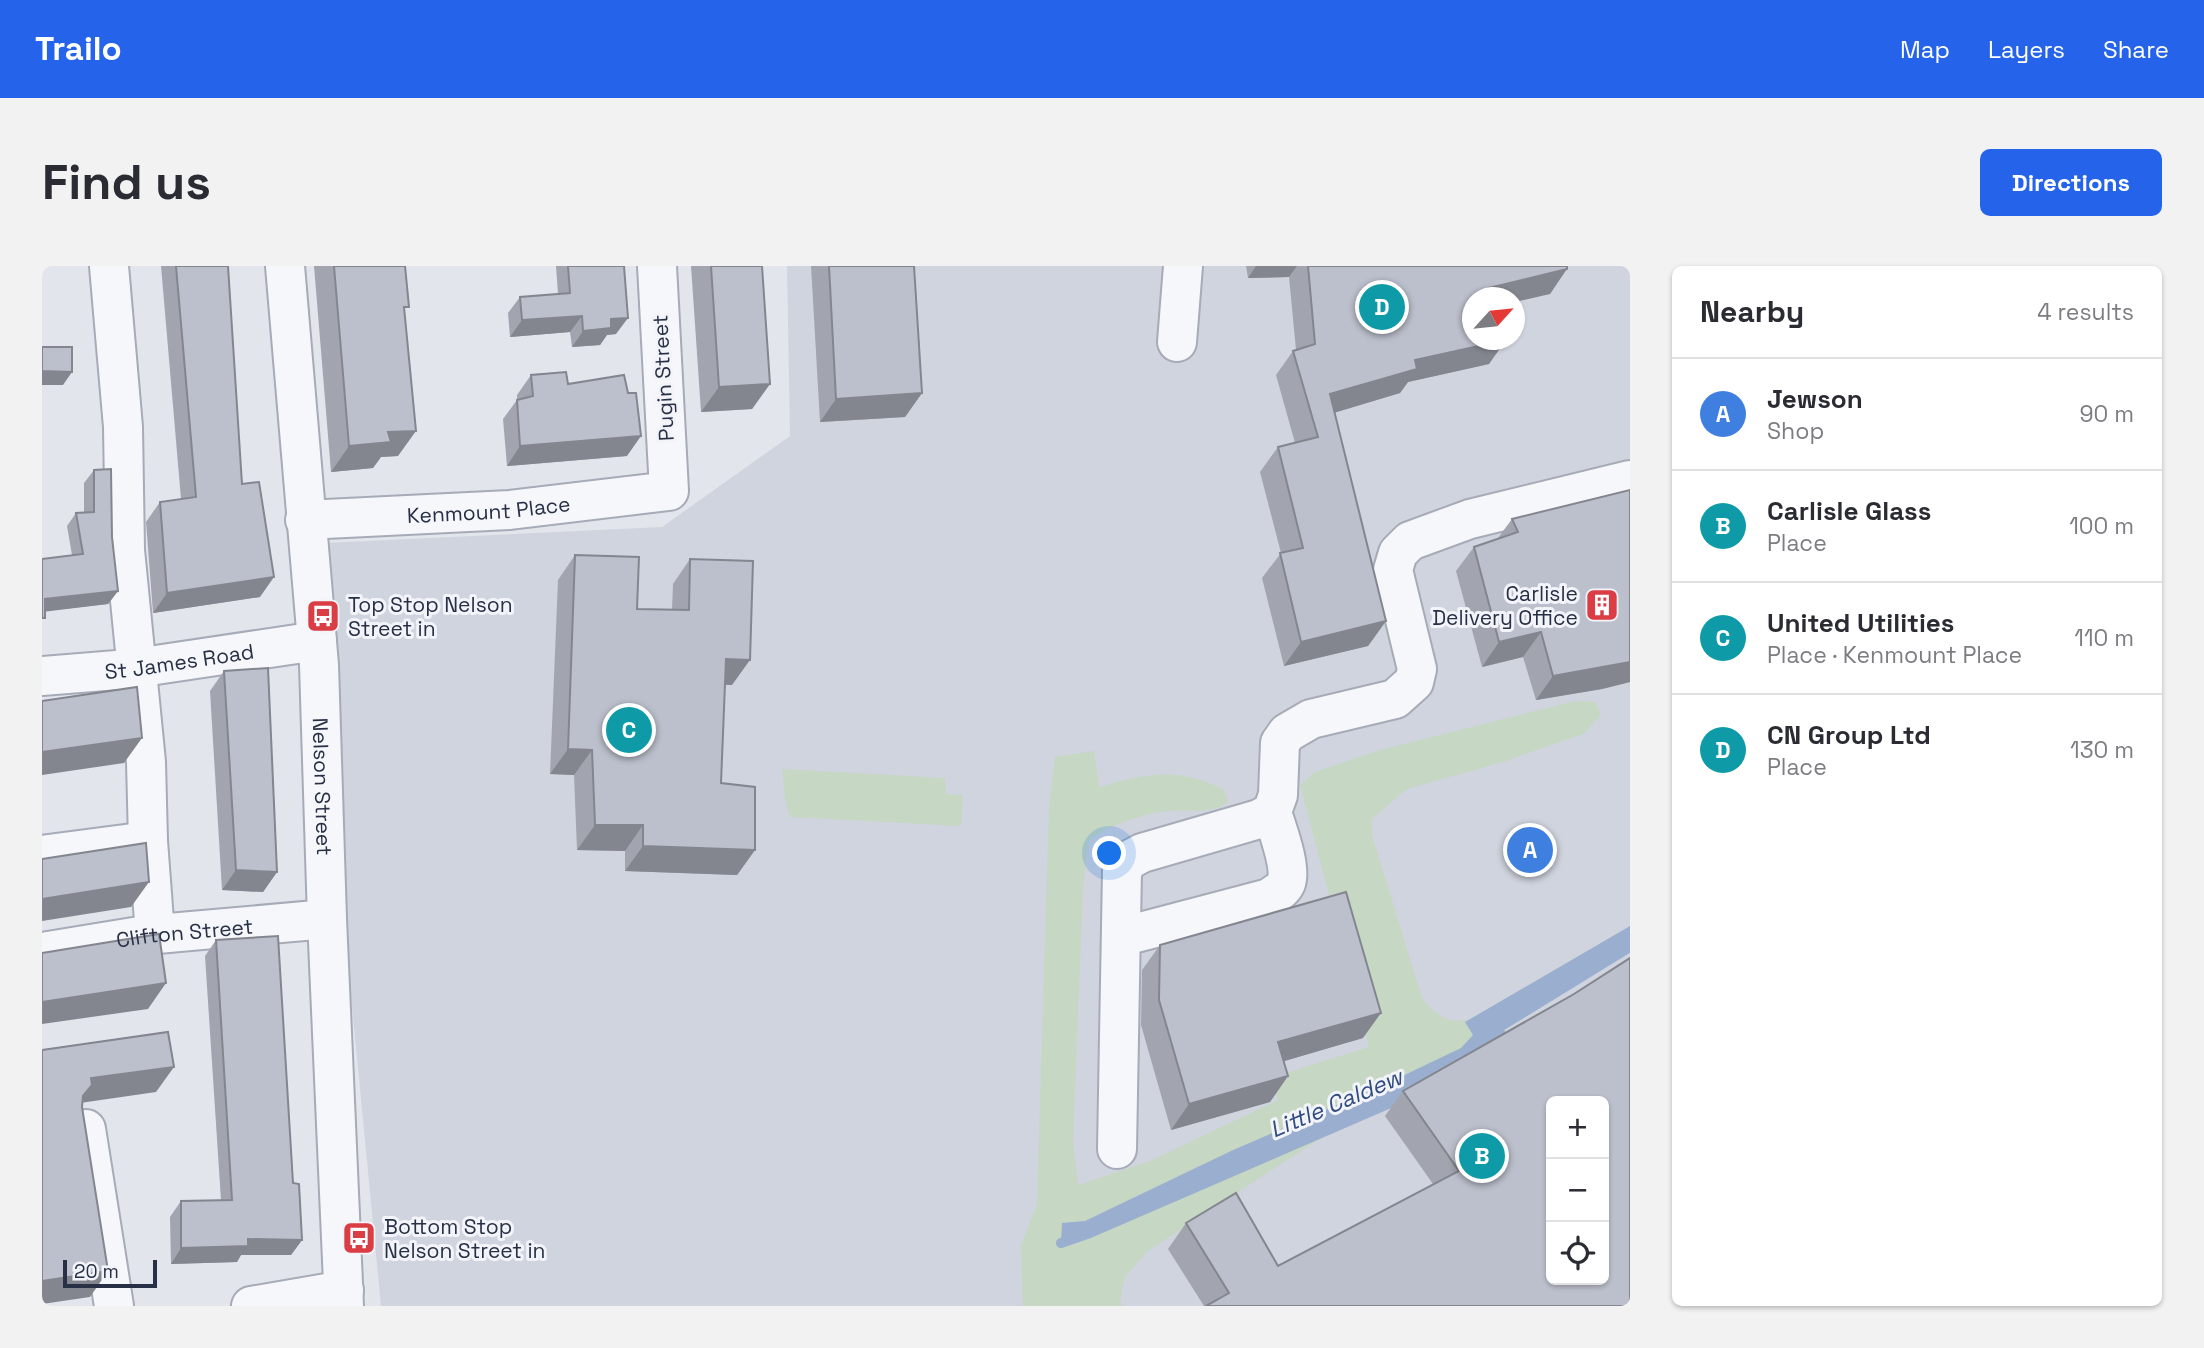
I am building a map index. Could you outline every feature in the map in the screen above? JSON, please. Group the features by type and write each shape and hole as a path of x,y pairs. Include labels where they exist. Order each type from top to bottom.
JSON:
{"street":[{"path":"109,266 123,427 125,551 146,762 148,841 155,934"},
{"name":"Nelson Street","path":"285,266 317,641 344,1298"},
{"name":"Pugin Street","path":"657,266 669,491"},
{"path":"1177,342 1183,266"},
{"path":"1121,937 1269,898 1282,889 1286,882 1286,868 1272,812 1278,795 1280,743 1287,733 1311,719 1395,699 1414,682 1417,670 1393,570 1398,553 1410,541 1470,519 1630,480"},
{"name":"Kenmount Place","path":"305,520 510,510 669,491"},
{"name":"St James Road","path":"42,676 136,668 317,641"},
{"path":"1117,1149 1122,870 1129,860 1142,853 1259,819 1272,812"},
{"path":"42,855 148,841"},
{"name":"Clifton Street","path":"42,952 155,934 327,919"},
{"path":"86,1129 114,1306"},
{"path":"251,1306 344,1298"}],"shaded area":[{"path":"787,266 1630,266 1630,1306 381,1306 319,665 324,543 662,527 790,436"}],"green space":[{"path":"1575,701 1595,702 1601,714 1585,733 1506,761 1407,789 1372,819 1372,835 1422,998 1447,1019 1479,1017 1472,1040 1443,1066 1315,1142 1148,1251 1125,1277 1120,1300 1122,1306 1023,1306 1021,1246 1037,1204 1049,807 1055,757 1094,751 1099,787 1147,776 1177,775 1208,782 1224,790 1228,802 1214,809 1160,812 1138,817 1107,829 1089,841 1083,886 1073,1142 1078,1185 1150,1161 1278,1100 1270,1078 1369,1047 1300,785 1315,772 1380,750"},
{"path":"782,769 945,778 946,794 963,795 961,826 790,817"}],"water":[{"path":"1630,926 1630,947 1498,1028 1504,1042 1390,1104 1061,1243 1062,1223 1085,1221 1231,1151 1461,1048 1473,1035 1465,1022"}],"building":[{"path":"176,266 228,266 242,484 259,482 274,577 167,593 160,502 196,497"},
{"path":"334,266 405,266 409,307 404,307 416,431 388,432 391,442 349,446"},
{"path":"568,266 624,266 628,318 611,319 611,328 583,331 582,316 522,320 520,297 570,293"},
{"path":"711,266 762,266 770,384 719,387"},
{"path":"829,266 914,266 922,393 836,399"},
{"path":"1308,266 1567,266 1567,269 1493,287 1462,287 1462,350 1415,360 1417,369 1330,394 1386,621 1301,642 1280,553 1303,548 1278,447 1318,437 1293,351 1315,344"},
{"path":"42,347 72,347 72,372 42,371"},
{"path":"566,372 568,384 624,375 628,393 636,393 641,436 520,446 517,400 533,396 531,375"},
{"path":"111,469 112,537 118,591 45,599 45,618 42,618 42,559 83,554 76,513 94,512 94,470"},
{"path":"1630,490 1630,662 1553,676 1541,632 1499,642 1474,547 1518,532 1512,519"},
{"path":"575,555 639,557 637,609 689,610 690,559 753,561 750,660 726,659 721,783 755,787 755,850 643,846 643,825 595,825 592,750 568,749"},
{"path":"268,668 277,872 236,870 224,671"},
{"path":"137,687 142,738 42,752 42,701"},
{"path":"146,843 149,882 42,899 42,859"},
{"path":"1346,892 1381,1013 1278,1042 1288,1076 1189,1104 1159,1000 1160,945"},
{"path":"159,934 166,983 42,1002 42,953"},
{"path":"278,936 293,1183 299,1184 302,1240 248,1239 248,1246 181,1248 181,1201 232,1200 216,940"},
{"path":"1630,958 1630,1306 1206,1306 1229,1293 1186,1223 1236,1193 1278,1266 1459,1171 1403,1091 1574,994"},
{"path":"168,1032 174,1067 91,1078 92,1085 83,1096 82,1107 108,1271 42,1281 42,1050"}],"waterway":[{"name":"Little Caldew","path":"1501,1044 1504,1042 1498,1028 1630,947"},
{"name":"Little Caldew","path":"1061,1243 1090,1233 1402,1098"}],"place":[{"name":"CN Group Ltd","path":"1382,307"},
{"name":"Carlisle Delivery Office","path":"1602,605"},
{"name":"Top Stop Nelson Street in","path":"323,616"},
{"name":"United Utilities","path":"629,730"},
{"name":"Jewson","path":"1530,850"},
{"name":"Carlisle Glass","path":"1482,1156"},
{"name":"Bottom Stop Nelson Street in","path":"359,1238"}]}
